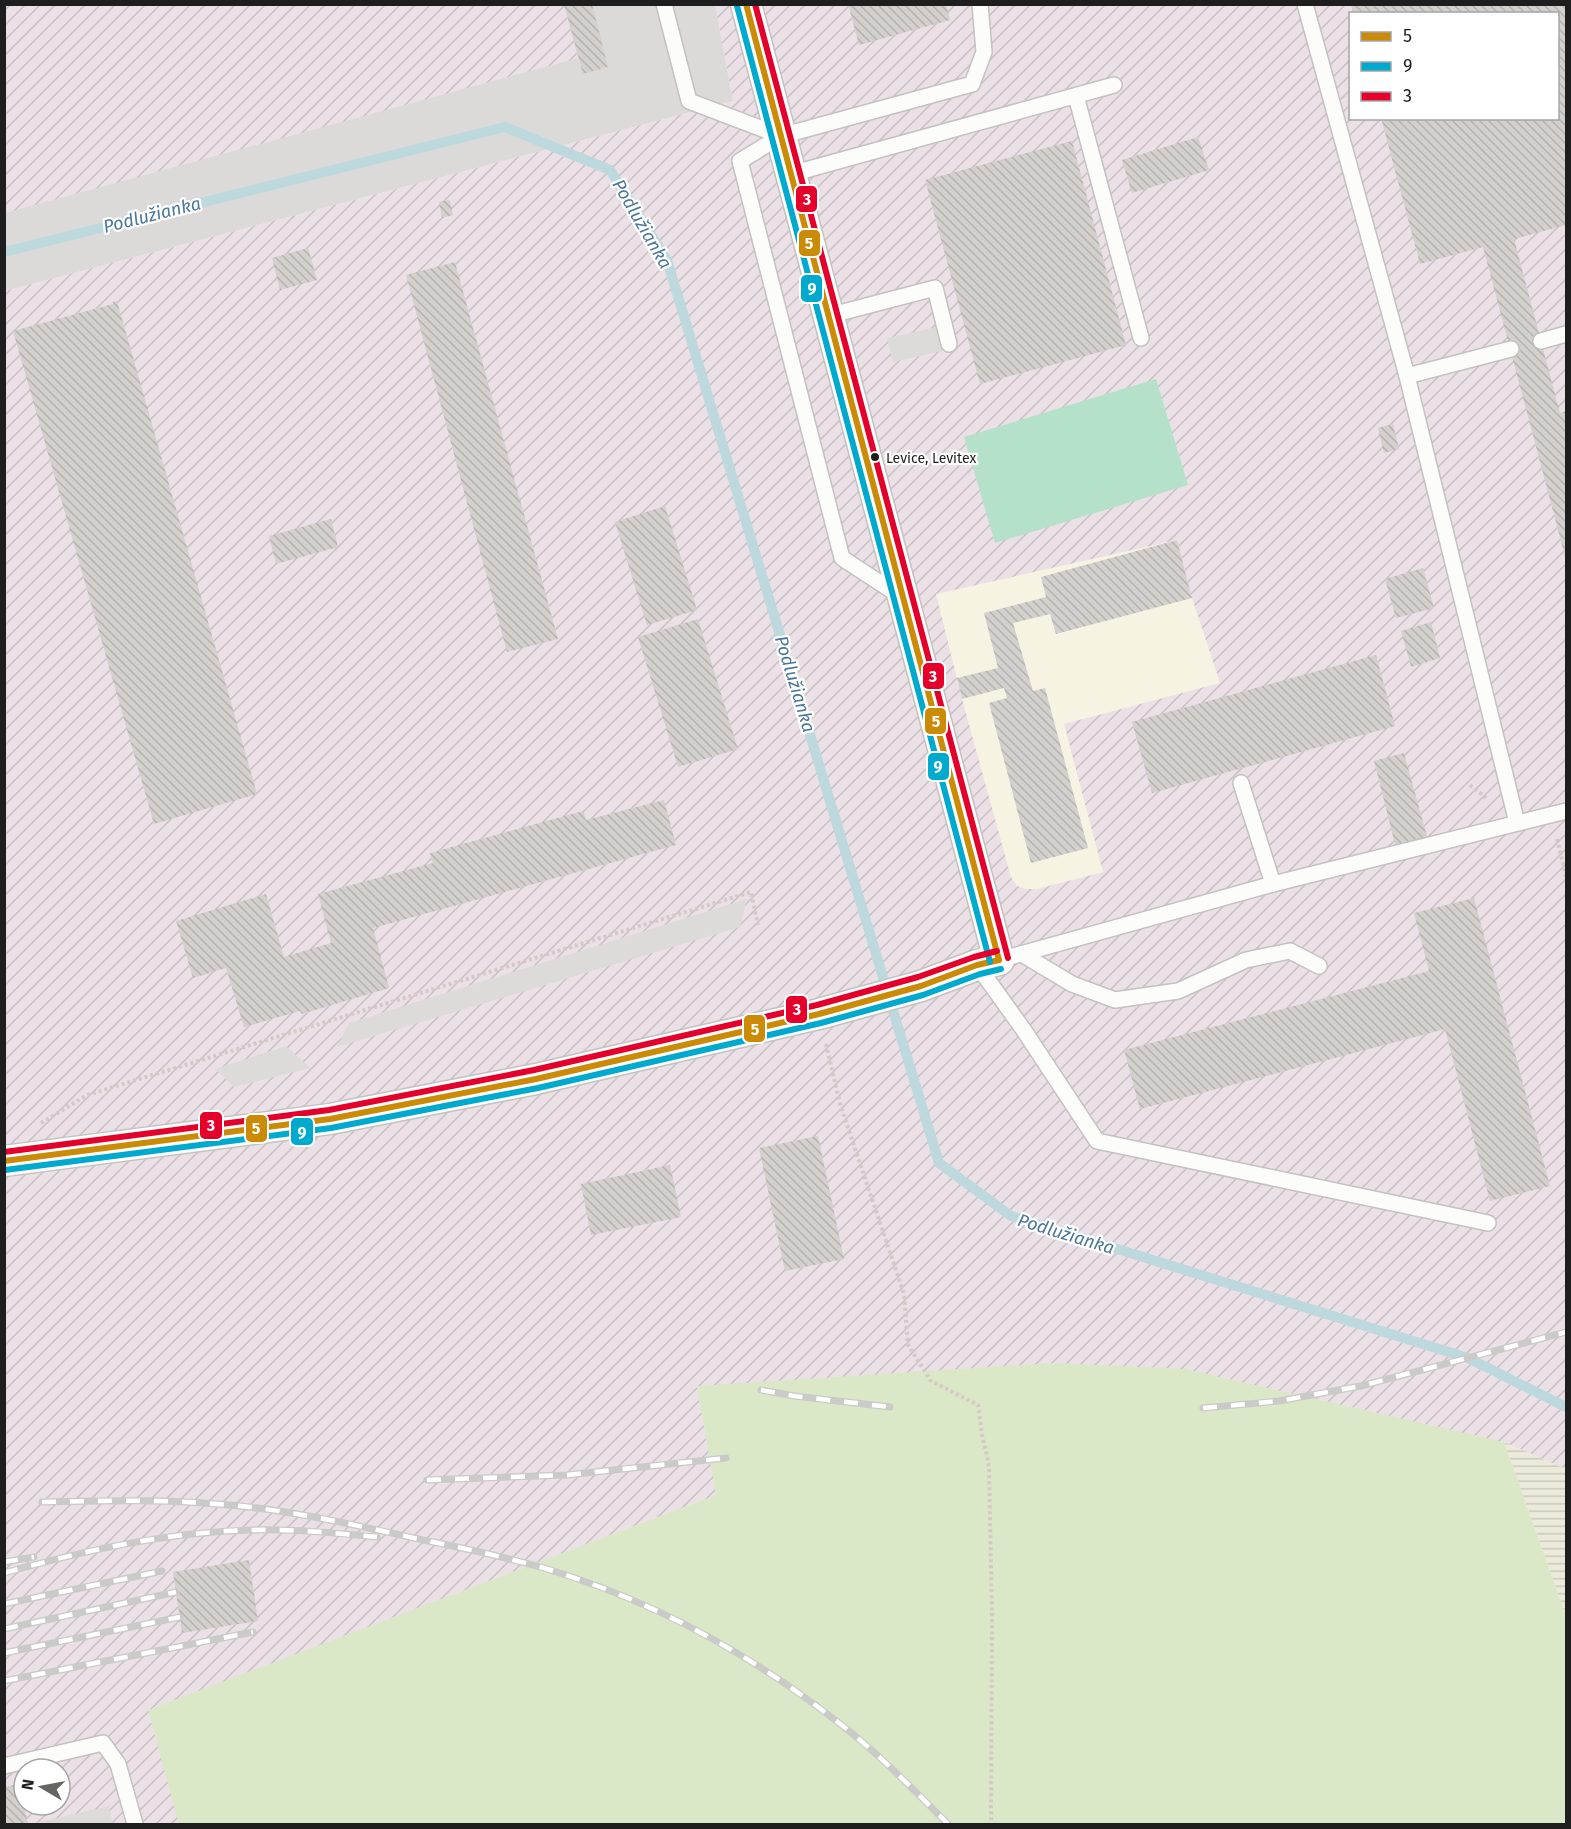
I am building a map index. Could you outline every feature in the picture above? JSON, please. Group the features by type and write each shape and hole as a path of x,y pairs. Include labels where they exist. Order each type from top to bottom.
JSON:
{"street":[{"path":"4,1161 330,1119 536,1079 819,1014 852,1003 921,986 999,960 746,4"}],"lane":[{"path":"663,4 688,101 781,136"},
{"path":"903,598 842,558 740,161 781,136 972,84 984,52 980,4"},
{"path":"1305,4 1407,376 1517,823"},
{"path":"791,174 1114,85"},
{"path":"1076,96 1141,338"},
{"path":"828,316 935,288 949,344"},
{"path":"1541,341 1566,334"},
{"path":"1407,376 1510,349"},
{"path":"1240,783 1273,884"},
{"path":"999,960 1273,884 1559,813"},
{"path":"999,960 1115,1000 1178,991 1246,960 1290,951 1319,966"},
{"path":"999,960 1023,1029 1097,1141 1488,1223"},
{"path":"4,1766 104,1743 118,1764 135,1824"}],"path":[{"path":"1559,813 1566,877"},
{"path":"31,1128 87,1095 751,892 758,925"},
{"path":"819,1014 840,1104 904,1294 908,1345 931,1381 978,1405 988,1460 992,1615 991,1824"}],"shaded area":[{"path":"5,5 715,5 733,101 5,291"},
{"path":"5,5 564,5 578,58 5,213"},
{"path":"715,5 1566,5 1566,1469 1504,1442 697,1386 716,1495 149,1710 179,1824 5,1824 5,291 733,101"},
{"path":"937,327 942,351 893,362 887,338"},
{"path":"1177,540 1192,598 1220,683 1064,724 1103,872 1037,889 1017,886 1011,877 936,594"},
{"path":"747,899 740,927 337,1047 349,1023"},
{"path":"286,1046 310,1068 234,1087 215,1069"},
{"path":"1504,1442 1566,1469 1566,1616"},
{"path":"109,1806 113,1824 31,1824 72,1817 72,1815"}],"green space":[{"path":"1156,379 1188,485 995,543 964,437"},
{"path":"1053,1363 1185,1369 1504,1442 1566,1616 1566,1824 179,1824 148,1710 716,1495 697,1386"}],"building":[{"path":"564,4 592,4 608,67 583,74"},
{"path":"848,4 946,4 950,20 859,45"},
{"path":"1351,4 1566,4 1566,225 1514,239 1560,413 1566,411 1566,560 1483,247 1420,264 1382,120 1559,120 1559,12 1353,12"},
{"path":"1198,137 1209,170 1132,193 1122,160"},
{"path":"1072,141 1126,345 980,384 925,180"},
{"path":"450,200 453,215 442,218 439,202"},
{"path":"308,248 317,280 280,290 272,258"},
{"path":"455,262 558,639 507,652 406,275"},
{"path":"117,301 257,794 154,824 13,331"},
{"path":"1393,424 1399,449 1384,453 1378,428"},
{"path":"665,506 697,610 647,625 615,522"},
{"path":"331,519 338,547 276,564 269,536"},
{"path":"1177,540 1192,598 1056,634 1050,614 1013,623 1033,691 1045,688 1088,848 1031,863 989,703 1007,698 1004,688 962,699 957,678 998,668 984,613 1046,597 1041,577"},
{"path":"1423,568 1434,608 1396,618 1385,579"},
{"path":"698,619 738,749 678,767 638,637"},
{"path":"1431,622 1440,658 1411,667 1401,631"},
{"path":"1376,655 1395,726 1152,793 1132,722"},
{"path":"1404,753 1428,840 1396,848 1374,761"},
{"path":"664,800 676,845 373,928 389,988 302,1014 300,1011 244,1027 226,968 193,978 176,921 266,894 284,957 331,943 318,894 433,863 430,853 583,811 586,820"},
{"path":"1474,898 1550,1186 1490,1201 1445,1029 1140,1109 1124,1050 1429,971 1414,913"},
{"path":"818,1136 844,1259 785,1271 759,1148"},
{"path":"670,1165 681,1217 591,1235 581,1184"},
{"path":"249,1560 258,1621 182,1633 173,1572"},
{"path":"12,1785 12,1817 26,1817 28,1824 4,1824 4,1787"}],"waterway":[{"name":"Podlužianka","path":"4,252 505,127 610,170 667,260 939,1163 1011,1216 1468,1358 1566,1407"}],"railway":[{"path":"1203,1408 1279,1401 1361,1386 1566,1332"},
{"path":"761,1390 890,1407"},
{"path":"427,1480 567,1475 726,1458"},
{"path":"42,1502 173,1501 243,1506 346,1523 484,1553 584,1581 661,1613 699,1632 771,1674 868,1747 948,1824"},
{"path":"4,1573 96,1550 158,1538 221,1531 268,1530 377,1537"},
{"path":"4,1562 34,1557"},
{"path":"4,1604 162,1571"},
{"path":"4,1629 176,1592"},
{"path":"4,1653 180,1617"},
{"path":"4,1681 253,1632"}],"transit line":[{"name":"5","path":"746,4 999,960"},
{"name":"3","path":"755,4 1008,958"},
{"name":"9","path":"737,6 990,962"},
{"name":"3","path":"4,1152 329,1110 534,1070 817,1005 918,977 997,951"},
{"name":"5","path":"4,1161 330,1119 536,1079 819,1014 921,986 977,965 999,960"},
{"name":"9","path":"5,1170 331,1128 538,1088 821,1023 923,995 980,974 1001,969"}],"place":[{"name":"Levice, Levitex","path":"875,457"}]}
